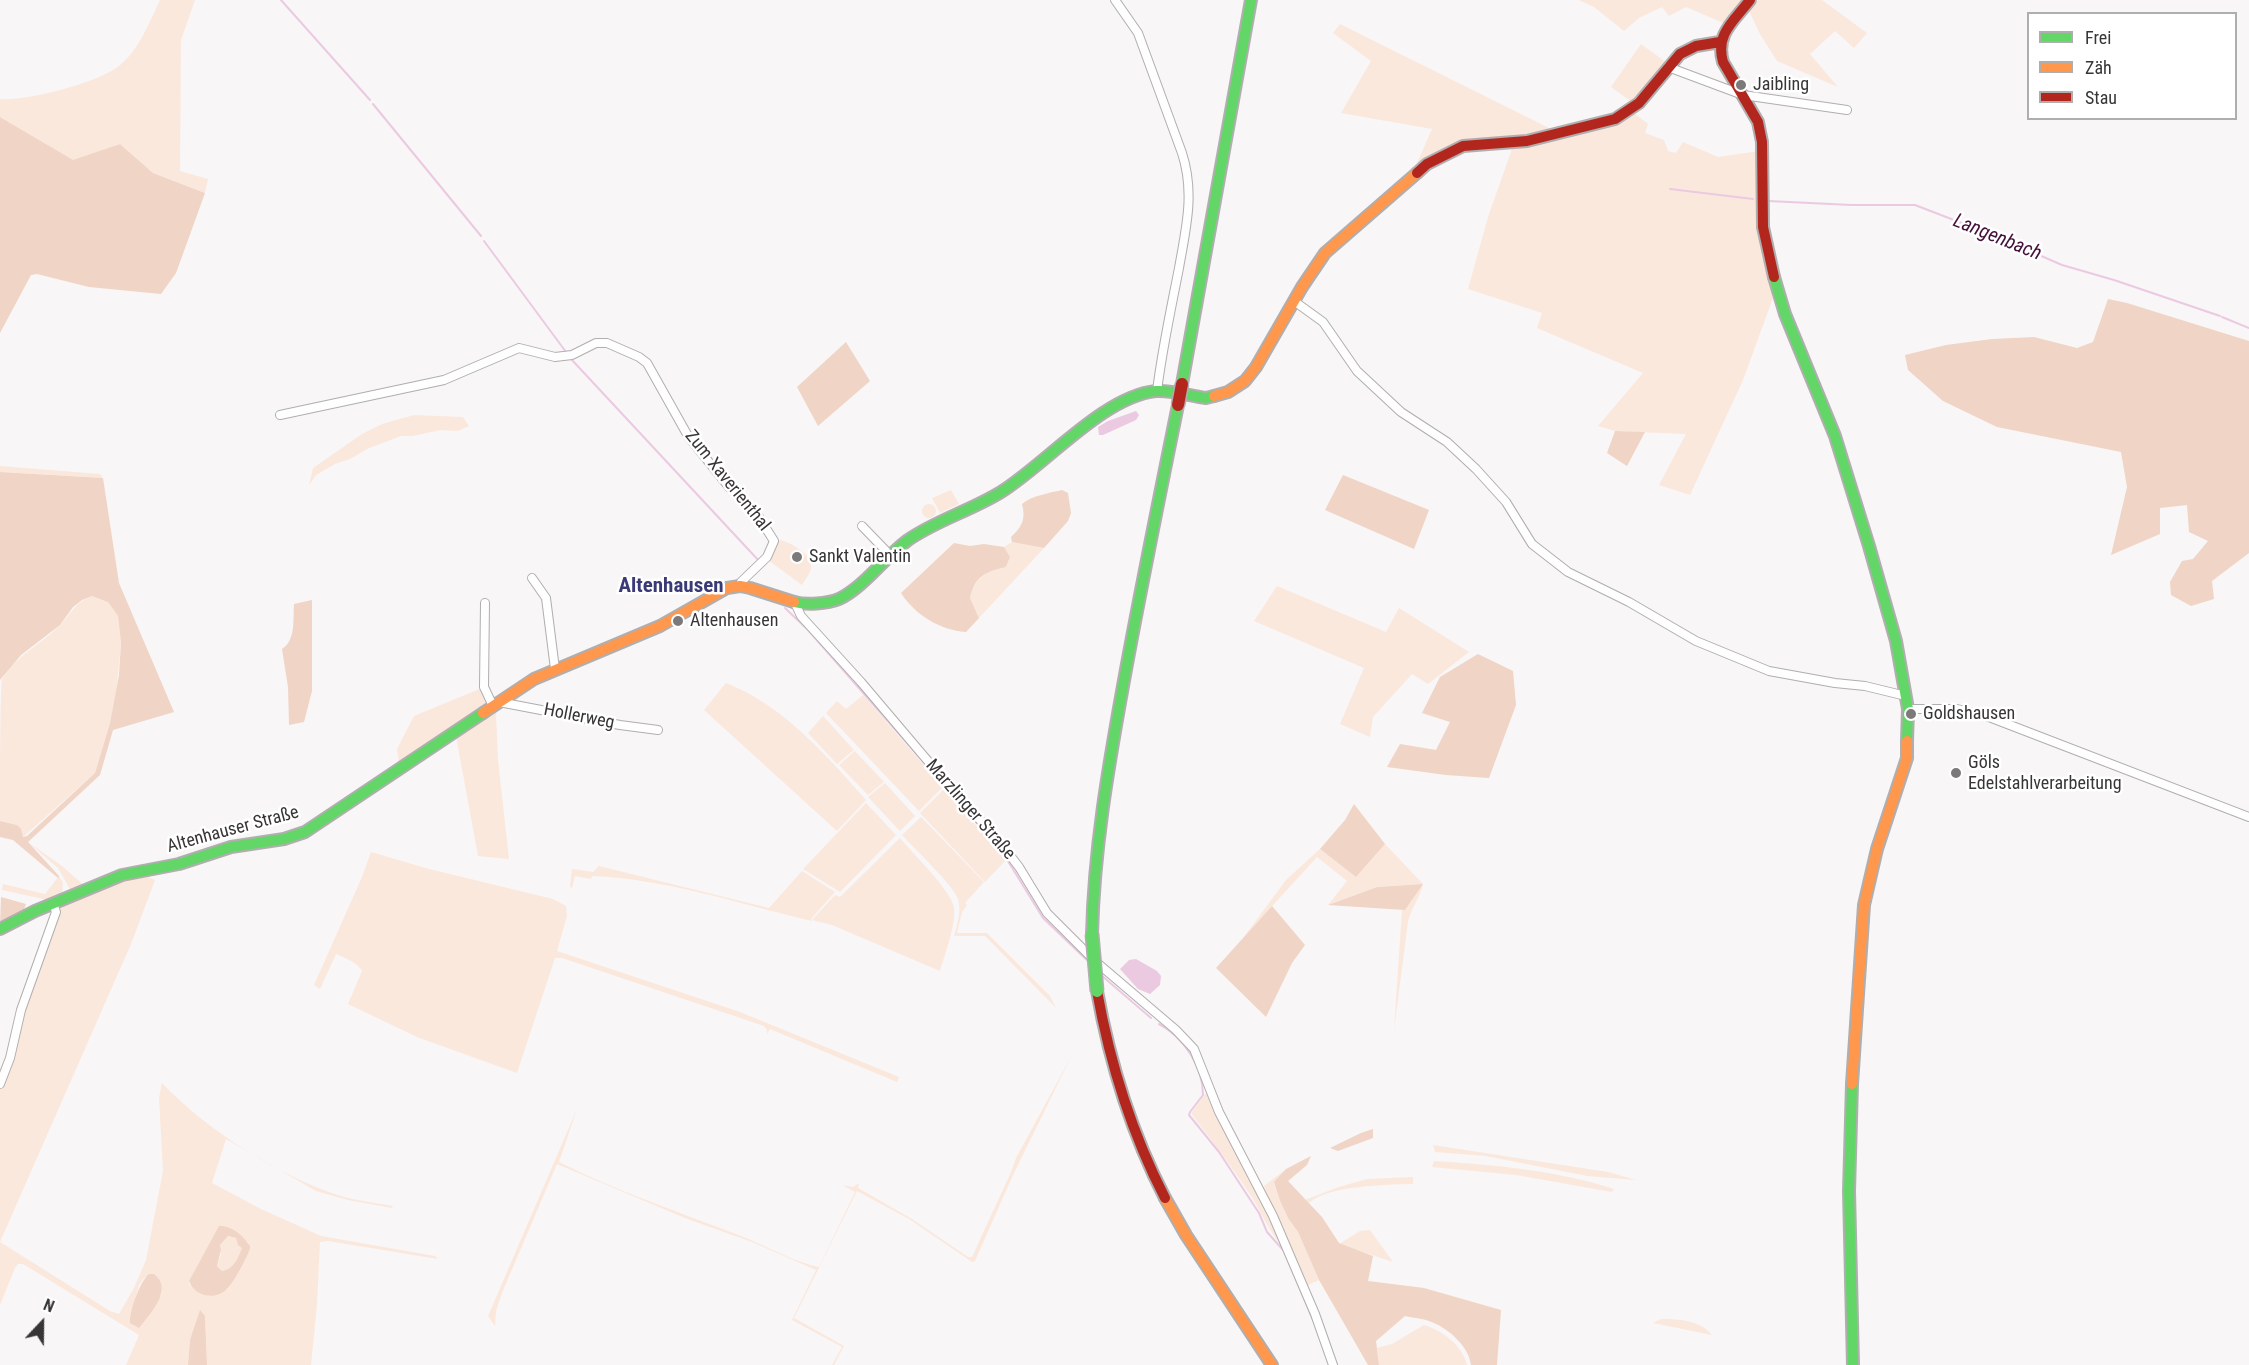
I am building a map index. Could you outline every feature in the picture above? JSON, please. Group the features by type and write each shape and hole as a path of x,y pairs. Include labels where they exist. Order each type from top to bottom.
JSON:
{"street":[{"path":"1115,0 1138,33 1187,168 1190,192 1186,234 1162,354 1157,391"},
{"path":"1251,0 1240,70 1098,831 1093,872 1092,934 1103,1029 1114,1071 1144,1156 1188,1237 1272,1365"},
{"path":"1750,0 1720,42 1720,52 1723,62 1754,112 1762,142 1763,227 1770,266 1785,314 1835,436 1893,630 1908,710 1907,758 1877,849 1864,905 1861,934 1851,1107 1849,1191 1853,1365"},
{"path":"740,586 795,603 818,603 844,596 890,555 928,528 1007,488 1092,420 1126,399 1157,391 1206,398 1228,392 1245,381 1256,367 1312,269 1325,253 1400,185 1439,156 1467,146 1527,141 1610,121 1639,103 1676,57 1690,48 1720,42"},
{"path":"1668,67 1743,95 1847,110"},
{"path":"1754,112 1766,100"},
{"path":"1294,301 1323,322 1357,370 1401,412 1447,442 1476,469 1506,502 1532,544 1568,572 1629,602 1696,641 1769,671 1865,686 1906,696"},
{"name":"Zum Xaverienthal","path":"279,415 444,380 519,348 555,357 572,355 596,343 607,344 639,357 647,363 688,436 729,487 755,510 772,534 774,541 767,556 741,582 740,586"},
{"path":"862,526 890,555"},
{"path":"532,578 546,598 555,669"},
{"name":"Altenhauser Straße","path":"0,929 53,903 122,875 179,864 231,847 284,839 305,832 534,679 660,626 721,590 740,586"},
{"path":"485,603 484,687 496,704"},
{"name":"Marzlinger Straße","path":"795,603 801,616 1005,848 1047,914 1095,961 1184,1037 1196,1053 1216,1103 1273,1216 1334,1365"},
{"name":"Hollerweg","path":"496,704 658,730"},
{"path":"1908,710 1958,709 1989,717 2249,818"},
{"path":"0,1083 10,1058 21,1010 56,912 53,903"}],"shaded area":[{"path":"160,0 195,0 181,40 180,171 208,179 205,193 153,173 120,144 73,161 0,117 0,99 27,97 62,90 95,79 119,66 138,44"},
{"path":"1579,0 1746,0 1728,25 1686,7 1669,16 1662,7 1639,18 1624,31 1594,7"},
{"path":"1758,0 1822,0 1867,33 1854,48 1835,31 1810,54 1838,87 1777,61 1749,11"},
{"path":"1340,24 1557,132 1463,145 1413,172 1432,129 1341,113 1371,61 1333,33"},
{"path":"1641,44 1667,63 1636,105 1611,87"},
{"path":"1634,113 1648,124 1645,133 1664,140 1668,151 1676,153 1683,142 1718,157 1759,151 1758,228 1773,298 1743,380 1690,495 1659,485 1686,434 1615,431 1598,426 1643,373 1537,328 1542,313 1468,289 1488,217 1513,146"},
{"path":"0,117 73,160 120,144 153,173 205,193 176,273 161,294 89,287 37,274 31,275 0,333"},
{"path":"2108,299 2249,341 2249,553 2212,581 2214,599 2191,606 2171,595 2170,582 2182,561 2193,559 2208,541 2189,532 2187,505 2160,508 2160,534 2111,555 2127,487 2121,452 1997,427 1943,401 1908,370 1905,355 1946,345 1992,339 2034,337 2077,348 2093,342"},
{"path":"846,342 870,381 818,426 797,387"},
{"path":"1136,411 1139,415 1136,420 1099,435 1098,427"},
{"path":"414,415 463,417 469,426 458,431 440,430 413,436 401,436 335,464 316,475 309,485 313,468 362,434 382,424"},
{"path":"1615,431 1645,432 1627,466 1607,453"},
{"path":"0,466 100,474 103,478 0,472"},
{"path":"0,472 103,478 119,583 174,712 113,730 100,775 28,842 59,876 58,878 13,840 0,837 0,821 17,825 23,837 27,836 95,773 110,723 119,675 121,643 118,616 108,602 92,596 82,600 73,607 60,625 21,655 0,680"},
{"path":"1343,475 1429,510 1414,549 1325,510"},
{"path":"951,490 959,504 940,513 932,498"},
{"path":"1062,490 1068,493 1071,513 1068,521 1044,548 1012,542 1011,537 1018,530 1023,518 1022,504 1035,497"},
{"path":"926,504 932,504 936,511 932,518 926,518 922,514 922,508"},
{"path":"780,540 795,546 811,563 809,575 802,585 768,560"},
{"path":"1012,542 1044,548 979,618 970,598 972,591 982,576 1006,567 1010,557 1004,547"},
{"path":"954,543 1004,547 1010,557 1006,567 987,573 975,585 970,598 979,618 966,632 956,631 929,620 913,608 901,593"},
{"path":"1277,586 1386,632 1399,608 1469,652 1428,684 1412,674 1373,717 1370,737 1340,724 1364,668 1254,621"},
{"path":"92,596 108,601 118,616 121,643 116,694 110,723 95,773 23,837 17,825 0,821 2,679 15,663 59,626 77,605"},
{"path":"312,600 312,691 304,722 289,725 288,687 282,649 292,635 294,604"},
{"path":"1478,654 1513,671 1516,705 1489,778 1387,767 1400,744 1436,750 1450,722 1422,713 1440,677"},
{"path":"726,683 766,704 803,733 866,800 837,831 704,710"},
{"path":"482,688 488,706 399,763 397,749 414,716"},
{"path":"863,695 943,787 919,811 826,713 837,701 846,709"},
{"path":"494,709 509,859 478,856 456,736"},
{"path":"823,716 854,750 837,764 808,733"},
{"path":"855,751 884,782 868,795 839,765"},
{"path":"885,783 915,816 900,831 868,797"},
{"path":"944,789 1006,860 985,882 920,813"},
{"path":"866,803 896,835 840,892 803,869"},
{"path":"1354,804 1385,844 1356,877 1320,849 1345,820"},
{"path":"921,817 984,882 965,903 967,905 962,912 957,933 987,933 1050,996 1056,1008 985,936 954,936 959,913 959,903 955,893 902,835"},
{"path":"900,838 939,882 952,901 954,915 952,931 940,971 832,925 812,920 835,895 840,897"},
{"path":"28,842 62,866 86,887 71,891 58,868"},
{"path":"1385,844 1423,884 1408,922 1394,1030 1402,910 1405,910 1422,884 1377,887 1328,905 1347,881 1317,857 1243,938 1286,880 1320,849 1356,877"},
{"path":"371,852 429,869 553,899 566,906 567,916 557,951 740,1012 899,1077 897,1082 770,1029 767,1034 764,1026 562,958 555,958 517,1073 417,1037 348,1004 362,971 347,959 336,954 320,989 314,985"},
{"path":"599,866 769,908 802,871 835,892 811,919 812,921 703,893 620,878 592,876 591,879 575,876 572,888 570,887 572,869 593,872"},
{"path":"144,875 155,880 131,944 0,1242 0,1087 23,1009 60,906 120,879"},
{"path":"59,876 63,883 62,893 48,900 2,890 3,884 45,894"},
{"path":"1423,884 1405,910 1328,905 1377,887"},
{"path":"1,897 26,904 23,912 0,927"},
{"path":"1272,906 1305,945 1292,963 1266,1017 1216,968"},
{"path":"1136,959 1157,971 1161,976 1160,985 1150,994 1138,989 1120,969 1129,960"},
{"path":"1071,1057 1013,1175 975,1261 972,1262 909,1219 857,1191 794,1318 844,1346 834,1365 832,1365 842,1347 792,1320 816,1270 557,1164 502,1293 496,1311 495,1326 488,1316 577,1109 559,1162 628,1193 746,1238 801,1262 819,1267 855,1192 842,1185 853,1187 859,1183 858,1188 912,1219 968,1257 972,1257 1016,1158"},
{"path":"162,1083 200,1118 259,1158 226,1139 212,1183 261,1209 321,1236 435,1256 438,1259 328,1241 320,1242 311,1365 207,1365 205,1316 190,1340 188,1365 126,1365 139,1335 23,1264 18,1264 15,1268 0,1305 0,1242 110,1311 119,1314 146,1260 163,1171 159,1098","holes":["219,1227 248,1242 250,1249 228,1289 209,1296 189,1284 189,1281","145,1277 162,1293 152,1310 130,1317 139,1285"]},
{"path":"1208,1092 1264,1202 1282,1246 1239,1178 1191,1113"},
{"path":"1373,1129 1373,1138 1338,1151 1330,1148 1361,1133"},
{"path":"1433,1145 1608,1172 1636,1180 1587,1176 1486,1156 1435,1152"},
{"path":"1311,1156 1307,1165 1288,1181 1322,1217 1339,1243 1373,1256 1368,1281 1424,1288 1501,1310 1497,1365 1471,1365 1463,1346 1446,1330 1431,1322 1405,1316 1376,1341 1379,1365 1368,1365 1319,1280 1298,1232 1280,1201 1274,1182 1286,1169"},
{"path":"1434,1161 1547,1173 1614,1189 1612,1192 1516,1175 1432,1167"},
{"path":"274,1167 320,1189 344,1197 393,1206 392,1208 348,1200 316,1191"},
{"path":"1286,1169 1274,1183 1280,1201 1298,1232 1319,1280 1306,1286 1264,1186"},
{"path":"1413,1177 1413,1184 1344,1189 1318,1197 1309,1203 1305,1200 1367,1179"},
{"path":"219,1226 228,1227 237,1232 250,1246 237,1275 228,1288 218,1295 201,1294 189,1281","holes":["228,1236 236,1238 238,1245 242,1248 233,1265 222,1271 217,1266 220,1245"]},
{"path":"1370,1230 1393,1262 1339,1244 1360,1231"},
{"path":"228,1236 236,1238 243,1248 233,1265 222,1271 217,1266 221,1254 220,1245"},
{"path":"149,1274 154,1274 160,1280 161,1294 154,1309 139,1328 130,1323 131,1312 139,1290"},
{"path":"200,1310 205,1316 207,1365 188,1365 190,1340"},
{"path":"1661,1319 1695,1323 1712,1335 1653,1323"},
{"path":"1424,1325 1451,1340 1461,1351 1467,1365 1379,1365 1377,1348 1392,1344"}],"waterway":[{"path":"281,0 370,100"},
{"path":"373,104 481,236"},
{"name":"Langenbach","path":"1670,189 1753,199"},
{"name":"Langenbach","path":"1768,201 1915,205 2062,265 2220,316"},
{"path":"484,241 566,352"},
{"name":"Langenbach","path":"2222,317 2249,328"},
{"path":"572,360 760,562"},
{"path":"785,608 808,630 929,768"},
{"path":"963,807 1003,853 1043,918 1091,964"},
{"path":"1101,975 1151,1018"},
{"path":"1159,1024 1184,1045 1200,1074 1203,1095 1189,1115 1219,1152 1259,1213 1267,1232 1284,1251 1313,1320"}],"traffic: fast":[{"path":"1182,384 1251,0"},
{"path":"1774,277 1785,314 1835,436 1869,546 1896,641 1908,709 1907,741"},
{"path":"794,602 823,603 834,601 848,594 908,540 1001,492 1076,433 1116,405 1136,396 1156,391 1206,398 1214,396"},
{"path":"1092,934 1099,841 1112,748 1178,405"},
{"path":"0,929 35,911 122,875 179,864 231,847 284,839 305,832 483,713"},
{"path":"1092,934 1097,991"},
{"path":"1852,1084 1849,1191 1853,1365"}],"traffic: slow":[{"path":"1214,396 1228,392 1245,381 1256,367 1302,287 1325,253 1417,173"},
{"path":"483,713 534,679 660,626 727,588 740,586 750,588 794,602"},
{"path":"1852,1084 1864,905 1877,849 1907,758 1907,741"},
{"path":"1165,1198 1186,1235 1272,1365"}],"traffic: jam":[{"path":"1750,0 1728,28 1721,52 1723,62 1758,122 1762,142 1763,227 1774,277"},
{"path":"1417,173 1427,164 1463,146 1527,141 1615,119 1639,103 1680,54 1696,46 1720,42"},
{"path":"1178,405 1182,384"},
{"path":"1097,991 1108,1045 1123,1097 1142,1148 1165,1198"}],"place":[{"name":"Jaibling","path":"1741,85"},
{"name":"Sankt Valentin","path":"797,557"},
{"name":"Altenhausen","path":"678,621"},
{"name":"Goldshausen","path":"1911,714"},
{"name":"Göls Edelstahlverarbeitung","path":"1956,773"}],"district":[{"name":"Altenhausen","path":"671,587"}]}
